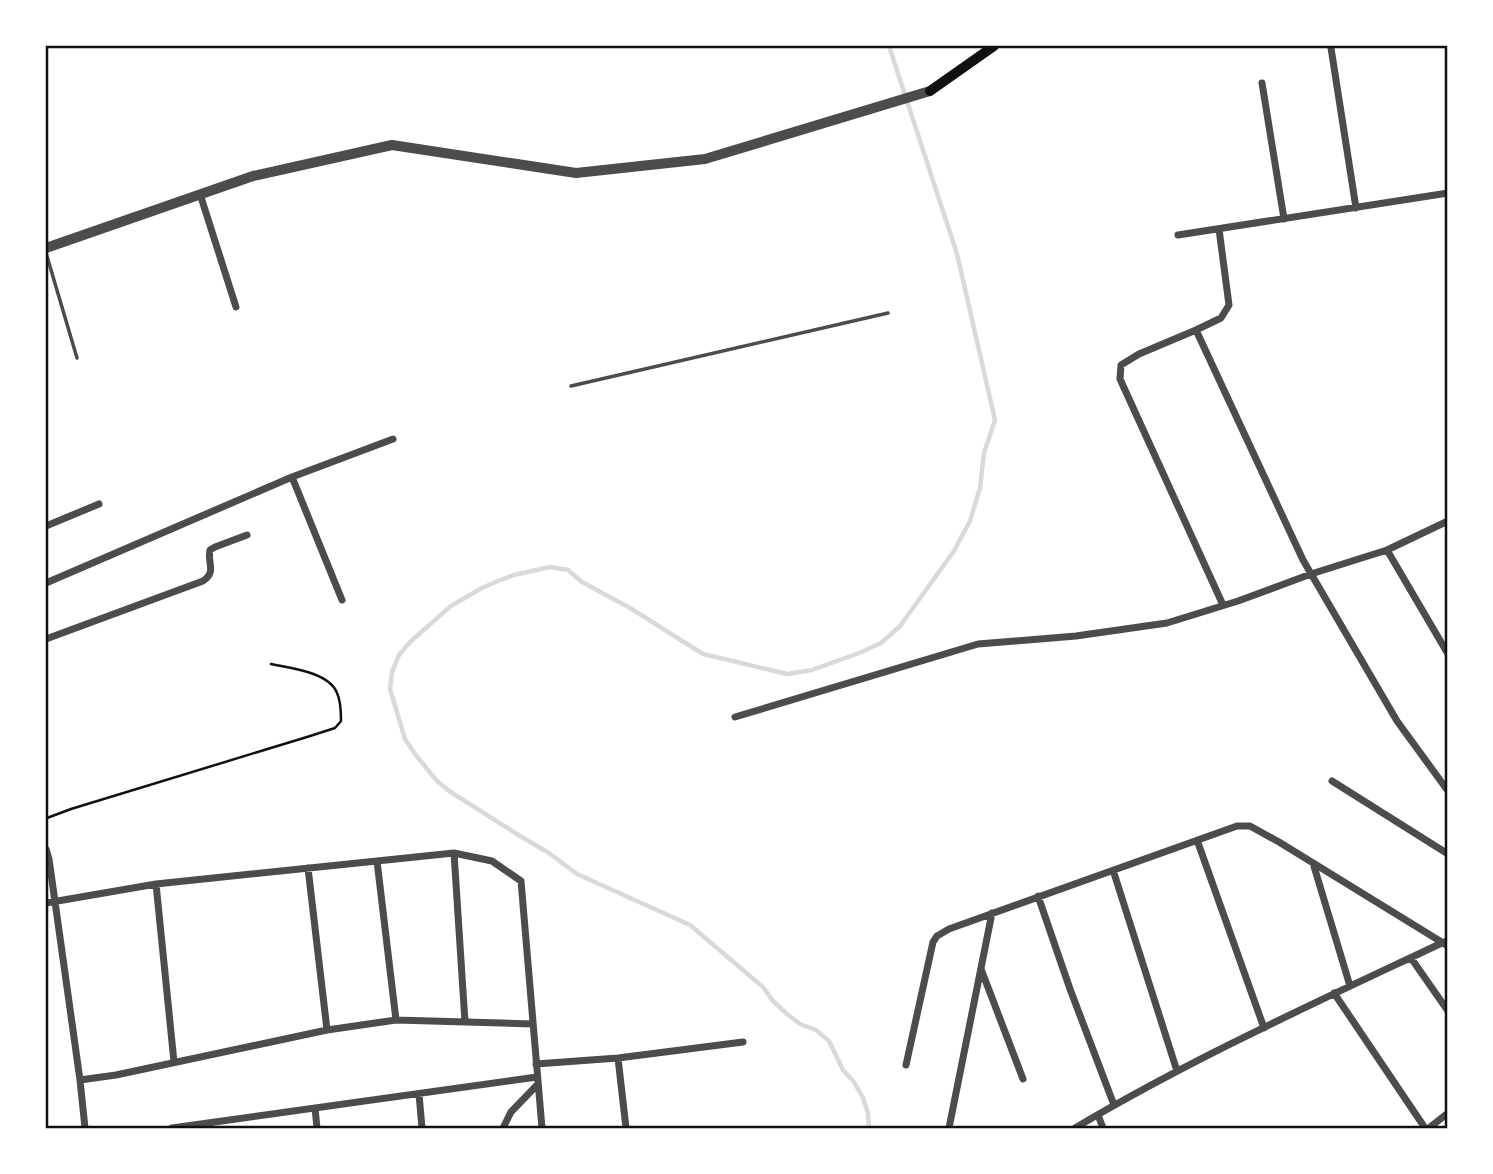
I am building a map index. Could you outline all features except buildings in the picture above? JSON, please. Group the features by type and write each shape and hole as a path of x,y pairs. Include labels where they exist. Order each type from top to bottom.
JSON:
{"main road":[{"path":"930,91 994,46"}],"street":[{"path":"1331,48 1356,208"},
{"path":"1262,83 1284,219"},
{"path":"46,248 253,176 392,145 576,173 705,159 930,91"},
{"path":"1178,235 1447,193"},
{"path":"200,194 236,307"},
{"path":"1219,229 1229,305 1221,318 1121,365 1120,379 1223,605"},
{"path":"1196,330 1311,575 1397,721 1447,791"},
{"path":"46,583 292,478 393,439"},
{"path":"292,478 342,600"},
{"path":"46,526 99,504"},
{"path":"735,717 978,644 1076,636 1167,623 1387,550 1447,521"},
{"path":"46,639 203,581 212,571 210,551 247,535"},
{"path":"1387,550 1447,654"},
{"path":"1332,781 1447,854"},
{"path":"906,1065 933,942 937,936 992,913 1237,826 1250,826 1446,943"},
{"path":"1197,840 1264,1028"},
{"path":"46,849 85,1129"},
{"path":"46,903 156,884 454,853 492,861 521,881 542,1129"},
{"path":"454,853 465,1022"},
{"path":"377,861 396,1020"},
{"path":"1313,863 1350,986"},
{"path":"308,868 327,1030"},
{"path":"1113,870 1177,1071"},
{"path":"156,884 174,1062"},
{"path":"1038,897 1114,1105"},
{"path":"949,1129 992,913"},
{"path":"1075,1129 1177,1071 1334,993 1446,943"},
{"path":"1411,958 1447,1011"},
{"path":"981,968 1023,1079"},
{"path":"1334,993 1427,1129 1447,1113"},
{"path":"80,1080 327,1030 396,1020 533,1024"},
{"path":"536,1064 618,1058 743,1042"},
{"path":"618,1058 626,1129"},
{"path":"172,1129 419,1094 537,1081"},
{"path":"503,1129 511,1112 537,1081"},
{"path":"419,1094 422,1129"},
{"path":"315,1108 317,1129"},
{"path":"1098,1115 1103,1129"},
{"path":"239,1119 240,1129"}],"lane":[{"path":"46,253 77,358"},
{"path":"571,386 887,313"}],"path":[{"path":"46,820 71,809 335,728 341,721 337,693 331,683 306,671 271,664"}],"waterway":[{"path":"869,1128 863,1098 843,1070 829,1041 816,1030 800,1024 787,1014 763,987 690,925 577,874 549,853 449,791 436,780 405,739 390,689 392,672 399,655 451,606 498,581 550,567 568,570 582,582 630,608 703,654 787,674 812,670 859,653 881,643 900,626 954,551 970,521 980,488 984,453 995,420 957,254 889,46"}]}
